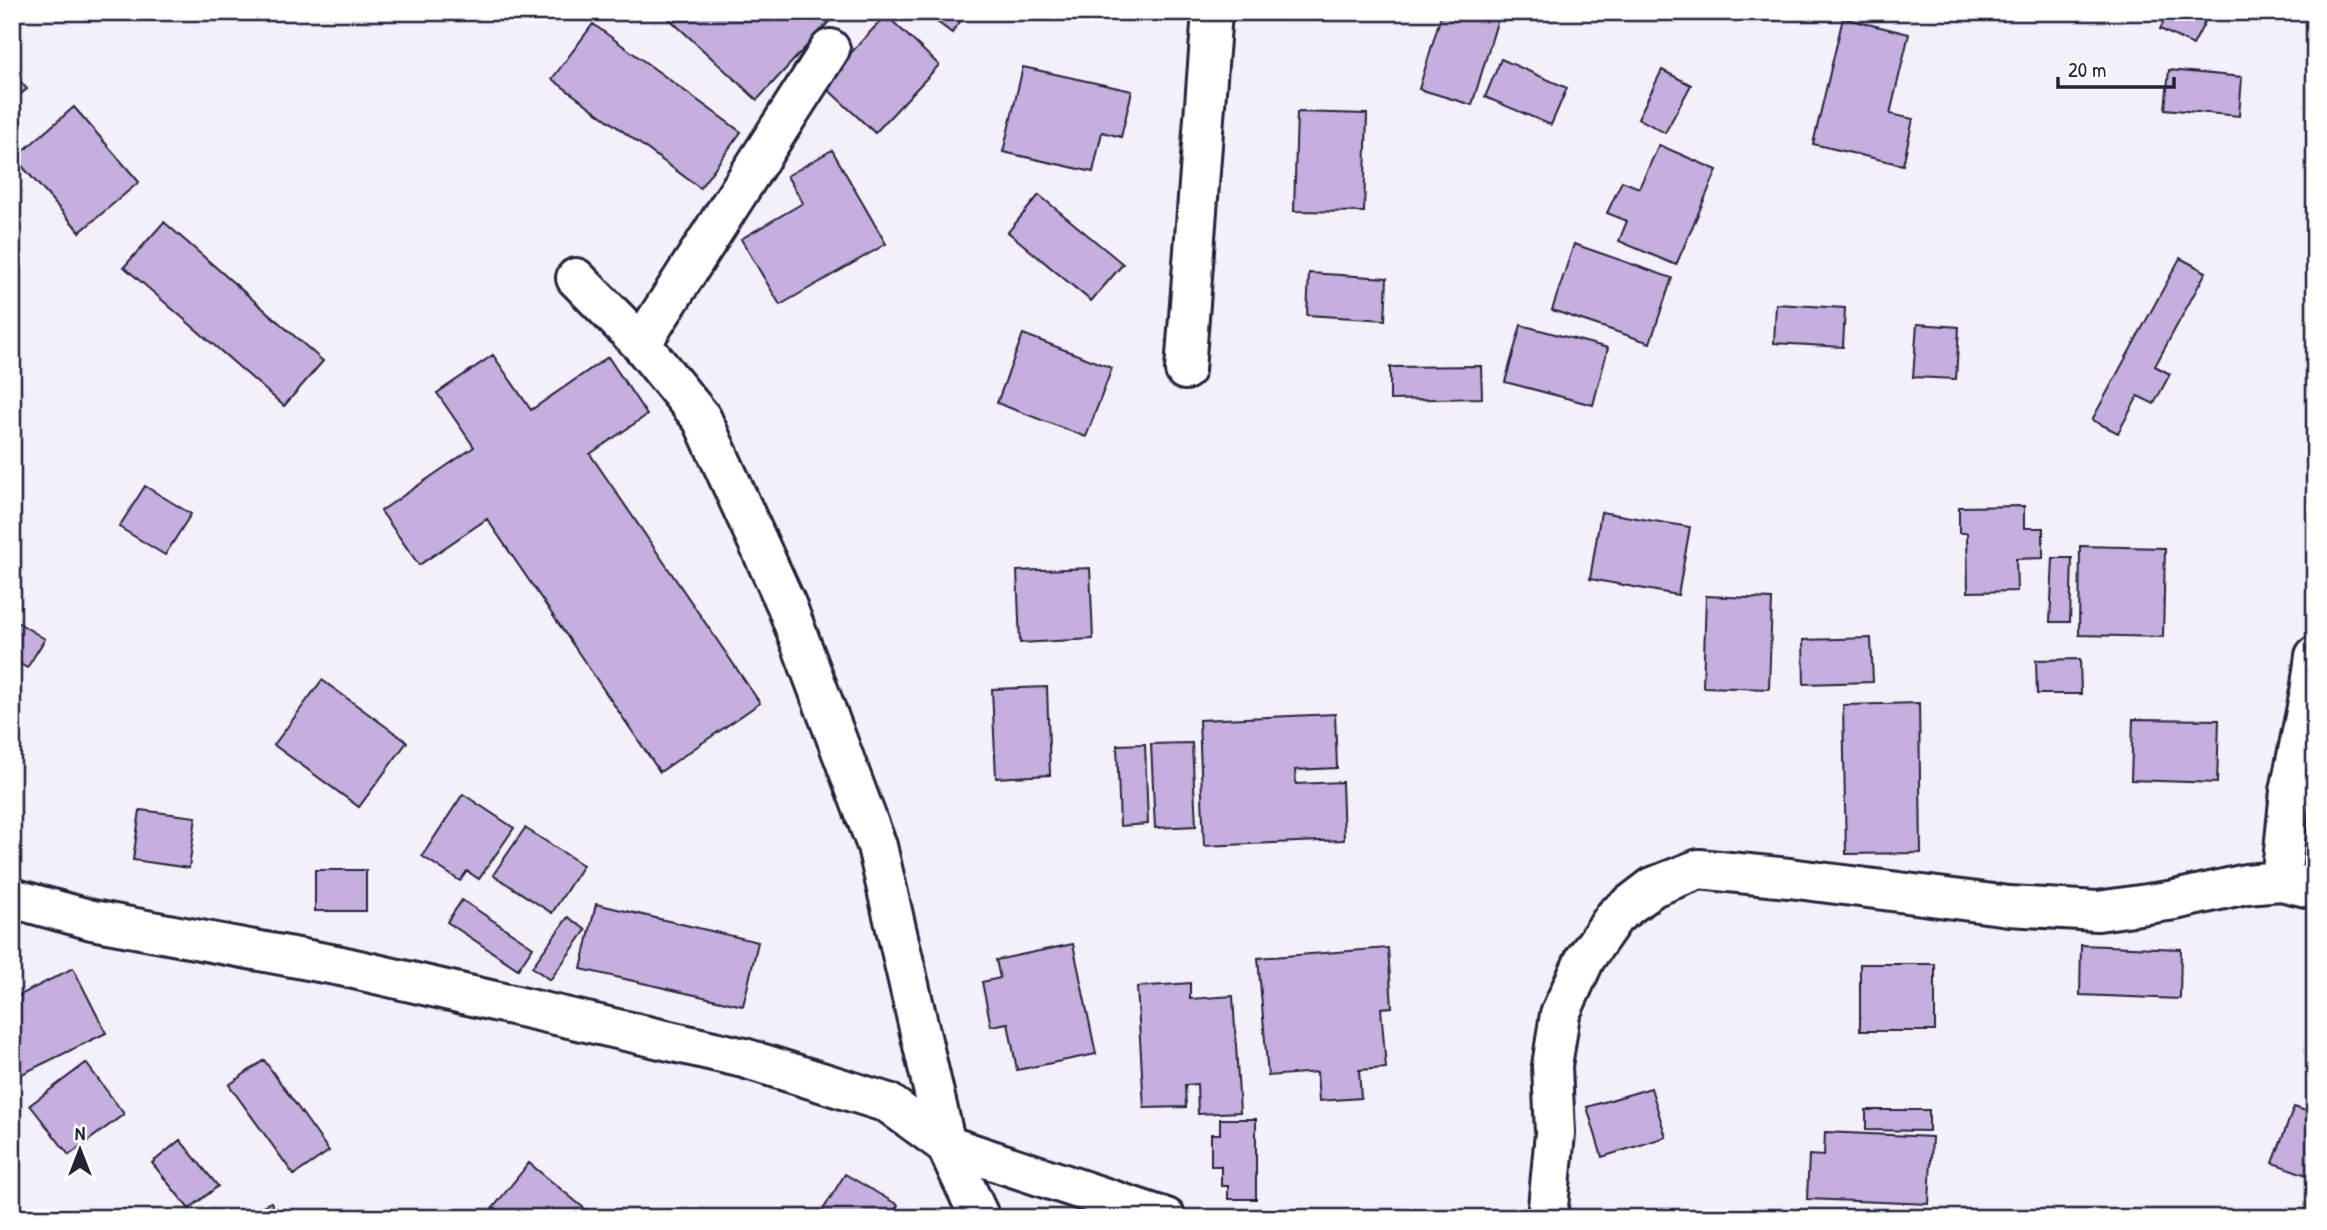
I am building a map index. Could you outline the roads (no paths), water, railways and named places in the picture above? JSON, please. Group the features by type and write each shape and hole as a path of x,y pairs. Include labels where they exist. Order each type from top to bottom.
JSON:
{"street":[{"path":"1185,370 1212,12"},
{"path":"641,344 830,49"},
{"path":"576,278 641,344 702,419 786,604 877,846 946,1145 980,1218"},
{"path":"1547,1218 1555,1133 1552,1066 1560,1014 1585,959 1615,916 1653,887 1699,869 2009,906 2098,911 2175,900 2246,884 2298,885 2290,791 2315,656"},
{"path":"12,898 92,920 341,966 744,1058 888,1103 946,1145 1166,1218"}]}
